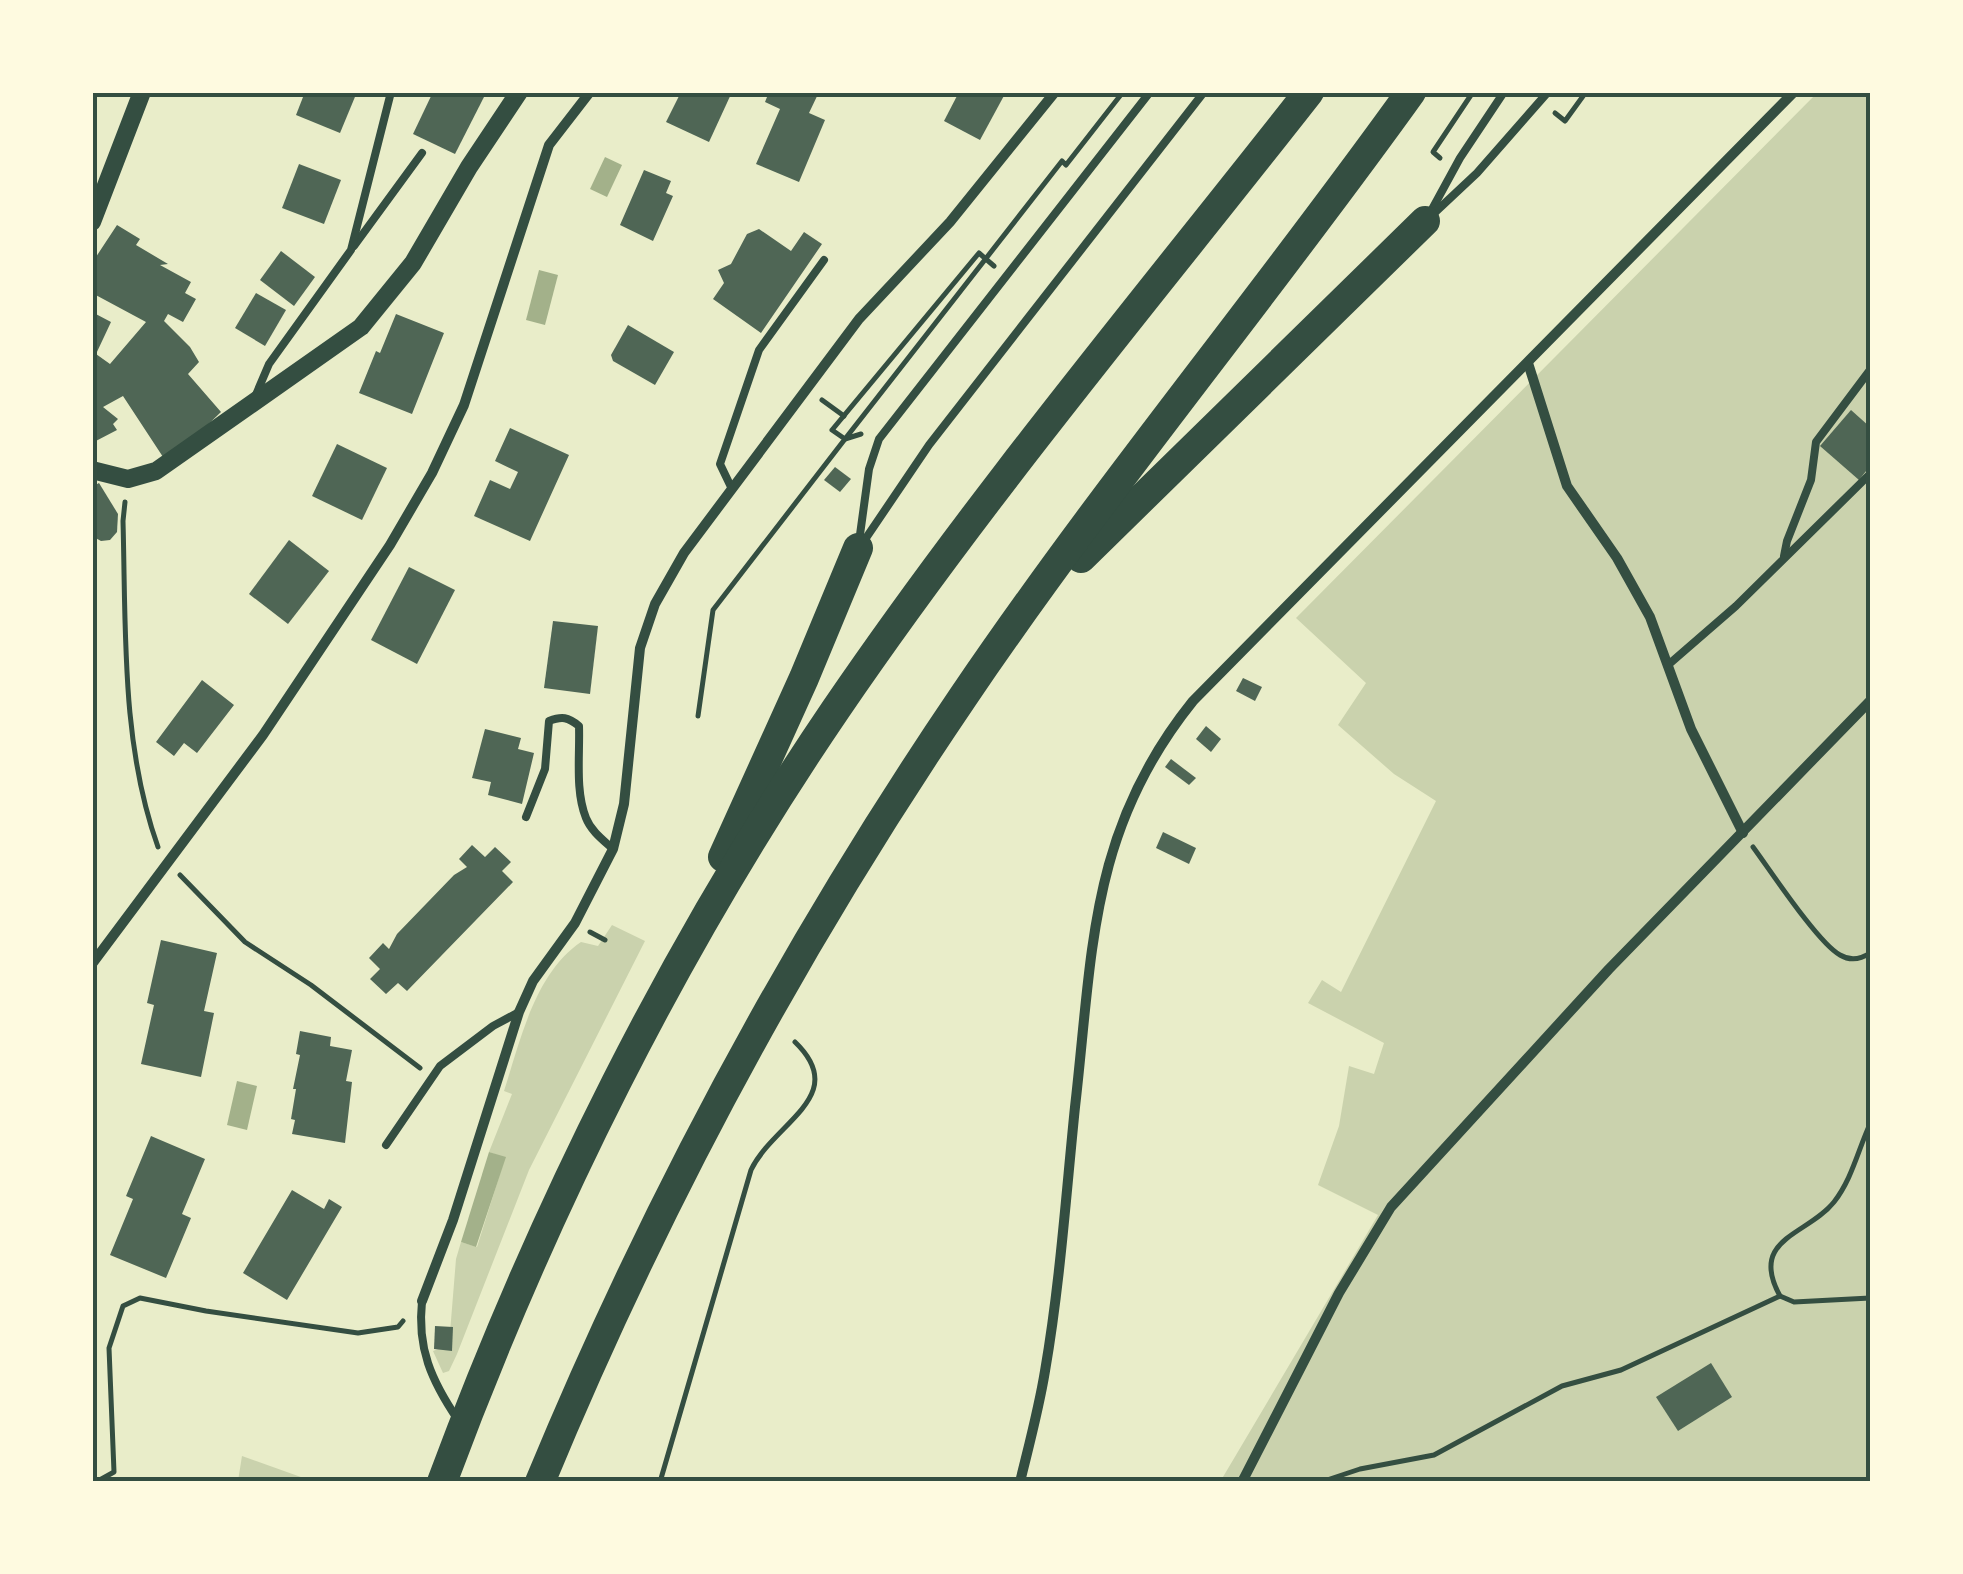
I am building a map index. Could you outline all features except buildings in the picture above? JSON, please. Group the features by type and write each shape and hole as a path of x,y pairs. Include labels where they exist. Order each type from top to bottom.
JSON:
{"highway":[{"path":"651,1018 785,788 907,608 1019,458 1308,92"},
{"path":"540,1482 640,1256 741,1059 864,848 1018,620 1412,92"},
{"path":"1018,620 1425,221"},
{"path":"442,1482 533,1261 651,1018 858,548"}],"street":[{"path":"92,222 142,92"},
{"path":"92,470 128,479 156,471 361,327 413,264 468,167 519,92"},
{"path":"92,964 263,735 390,545 432,473 464,405 549,145 590,92"},
{"path":"422,1300 453,1220 519,1012 533,981 575,923 613,849 624,804 640,648 654,604 684,553 858,319 962,208 1055,92"},
{"path":"1020,1482 1045,1370 1099,900 1124,812 1168,733 1193,701 1794,92"},
{"path":"1528,364 1566,486 1617,558 1650,616 1691,728 1743,834"},
{"path":"1242,1482 1339,1293 1391,1208 1609,969 1870,702"}],"lane":[{"path":"351,250 390,92"},
{"path":"858,548 868,468 876,444 1150,92"},
{"path":"858,548 928,445 1204,92"},
{"path":"1425,221 1504,92"},
{"path":"1425,221 1477,173 1548,92"},
{"path":"253,401 268,364 422,153"},
{"path":"732,489 720,464 759,350 824,260"},
{"path":"1784,556 1812,480 1816,442 1870,370"},
{"path":"1668,666 1736,606 1870,474"},
{"path":"526,817 545,770 549,720 571,719 578,726 586,818 613,849"},
{"path":"386,1145 440,1066 519,1012"},
{"path":"422,1300 422,1343 459,1437"}],"path":[{"path":"698,716 713,610 1062,162 1066,165 1123,92"},
{"path":"1454,168 1432,152 1473,92"},
{"path":"1541,101 1565,121 1586,92"},
{"path":"845,440 832,430 979,254 1006,276"},
{"path":"807,389 844,416"},
{"path":"845,440 888,428"},
{"path":"126,489 122,522 135,760 148,818 166,862 245,942 311,985 431,1078"},
{"path":"1743,834 1789,897 1838,954 1860,958 1870,953"},
{"path":"660,1482 750,1170 766,1144 811,1099 816,1089 813,1061 795,1042"},
{"path":"1870,1124 1836,1199 1779,1244 1772,1266 1772,1281 1780,1296 1794,1302 1870,1298"},
{"path":"1322,1482 1360,1469 1434,1455 1562,1386 1621,1370 1780,1296"},
{"path":"96,1482 114,1472 109,1348 123,1306 140,1298 206,1312 358,1333 398,1328"}],"shaded area":[{"path":"1817,93 1870,93 1870,1481 1220,1482 1378,1215 1318,1185 1339,1126 1349,1066 1374,1074 1384,1043 1308,1003 1322,980 1341,992 1436,801 1394,774 1338,725 1366,683 1296,618"},
{"path":"605,157 622,165 607,197 590,189"},
{"path":"539,270 558,275 545,325 526,320"},
{"path":"612,925 645,941 529,1170 457,1354 449,1371 443,1373 433,1351 449,1345 461,1242 477,1247 505,1158 489,1152 512,1094 504,1091 523,1030 541,990 565,955 581,942 598,946"},
{"path":"237,1081 257,1086 247,1130 227,1125"},
{"path":"489,1152 506,1157 476,1247 461,1242"},
{"path":"242,1456 312,1481 238,1481"}]}
